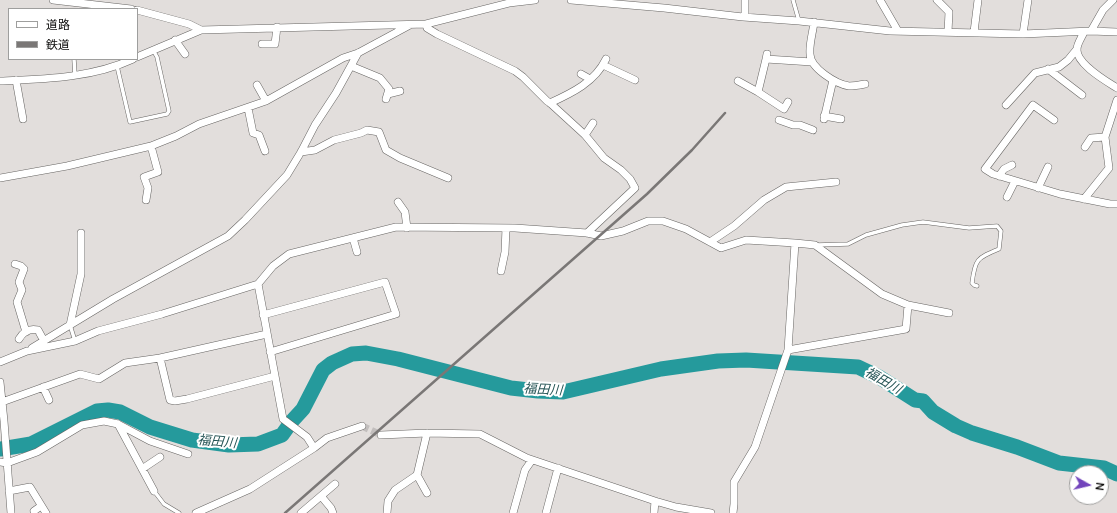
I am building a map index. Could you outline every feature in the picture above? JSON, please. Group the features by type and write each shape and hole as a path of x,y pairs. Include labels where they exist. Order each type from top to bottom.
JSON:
{"street":[{"path":"53,0 122,8"},
{"path":"138,57 201,30 426,24 509,3 534,0"},
{"path":"571,0 665,4 745,17 814,22 898,31 1023,34 1117,32"},
{"path":"745,0 745,17"},
{"path":"880,0 898,31"},
{"path":"937,0 949,12 948,32"},
{"path":"974,32 978,0"},
{"path":"1023,34 1028,0"},
{"path":"1006,105 1035,72 1059,66 1068,60 1103,10 1113,0"},
{"path":"138,10 189,24 201,30"},
{"path":"814,22 810,54 812,62 819,70 833,80 849,86 865,84"},
{"path":"426,24 427,28 437,34 523,76 547,102 550,103 585,135 604,158 621,170 630,179 635,188 587,233"},
{"path":"0,178 73,164 151,146 176,136 199,124 266,101 343,58 358,53 410,25"},
{"path":"262,44 275,44 277,28"},
{"path":"175,40 185,54"},
{"path":"1077,49 1079,56 1092,72 1117,88"},
{"path":"0,362 27,351 113,299 228,236 287,175 302,152 315,125 358,53"},
{"path":"758,92 766,57 812,62"},
{"path":"0,81 57,78 117,66 132,60"},
{"path":"550,103 569,94 590,79 601,68 604,62 635,80"},
{"path":"351,66 380,78 389,89 387,96 400,91"},
{"path":"1048,69 1082,95"},
{"path":"581,74 590,79"},
{"path":"16,80 23,119"},
{"path":"833,80 824,117 841,119"},
{"path":"738,81 786,105 778,121 793,125 800,125 813,130"},
{"path":"257,85 266,101"},
{"path":"1084,200 1109,168 1106,137 1117,100"},
{"path":"1054,120 1033,105 985,170 1038,188 1084,200 1117,204"},
{"path":"248,108 253,133 259,135 265,151"},
{"path":"585,135 593,123"},
{"path":"302,152 315,150 334,140 367,130 379,132 386,150 400,158 448,178"},
{"path":"1085,147 1091,138 1106,137"},
{"path":"146,200 148,188 144,177 158,172 151,146"},
{"path":"999,176 1004,169 1012,165"},
{"path":"1038,188 1048,167"},
{"path":"1007,196 1015,181"},
{"path":"710,242 734,226 764,200 786,187 836,182"},
{"path":"398,202 405,212 407,228"},
{"path":"27,351 75,341 98,331 162,314 258,284 273,266 288,254 396,227 506,228 587,233 601,236 648,221 663,221 686,229 721,248 746,240 795,243 815,246 882,294 908,305 949,313"},
{"path":"501,271 506,252 506,228"},
{"path":"70,325 81,274 81,233"},
{"path":"353,238 357,252"},
{"path":"733,513 734,482 755,447 788,350 795,243"},
{"path":"15,264 24,269 20,282 22,290 17,302 26,332"},
{"path":"263,315 385,282 396,314 270,352"},
{"path":"258,284 283,419 307,437 314,448"},
{"path":"788,350 906,329 908,305"},
{"path":"19,339 22,334 33,329 38,330 44,341"},
{"path":"2,402 43,386 80,374 99,379 125,363 160,358 267,334"},
{"path":"160,358 170,400 175,401 275,376"},
{"path":"0,382 6,440 4,462 11,513"},
{"path":"43,386 49,400"},
{"path":"4,462 36,452 82,425 104,421 118,424 150,441 188,454"},
{"path":"118,424 154,491"},
{"path":"196,513 250,489 327,438 362,426"},
{"path":"387,513 388,501 395,490 417,475 427,433"},
{"path":"381,435 427,433 480,434 532,460 655,501 676,507 711,513"},
{"path":"142,469 160,457"},
{"path":"513,513 525,470 532,460"},
{"path":"546,513 558,468"},
{"path":"417,475 427,493"},
{"path":"301,513 335,484"},
{"path":"9,491 30,487 46,513"},
{"path":"320,496 331,508 333,513"},
{"path":"654,513 655,501"},
{"path":"34,511 41,506"}],"lane":[{"path":"793,0 799,21"},
{"path":"117,66 130,122 167,114 169,111 157,57 153,50"},
{"path":"74,60 75,75"},
{"path":"815,246 848,244 866,235 902,225 923,222 969,228 996,226 1001,231 999,249 982,256 977,261 972,283 977,286"},
{"path":"70,325 75,341"},
{"path":"154,491 164,504 179,513"}],"waterway":[{"name":"福田川","path":"0,449 31,444 97,411 108,410 120,412 150,427 192,440 229,445 258,444 282,435 303,409 323,370 332,363 352,354 366,353 398,359 511,388 563,392 661,369 718,361 746,360 858,367 879,377 915,400 923,401 933,412 956,426 972,433 1017,447 1059,463 1104,468 1117,474"}],"tunnel":[{"path":"362,426 381,435"}],"railway":[{"path":"285,513 647,194 692,150 725,113"}]}
